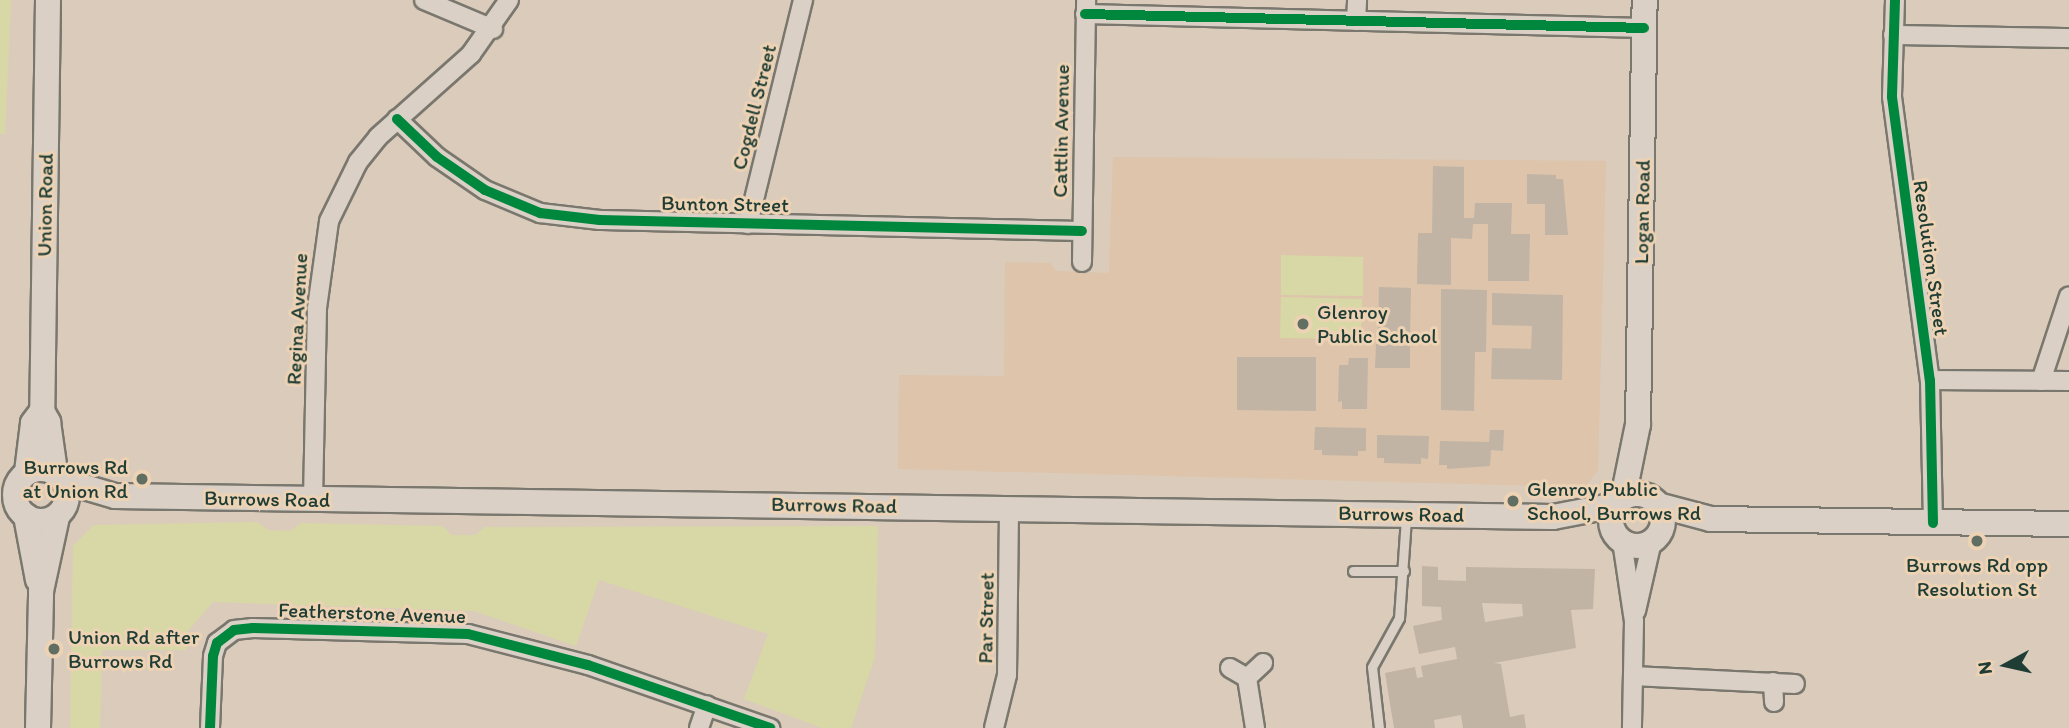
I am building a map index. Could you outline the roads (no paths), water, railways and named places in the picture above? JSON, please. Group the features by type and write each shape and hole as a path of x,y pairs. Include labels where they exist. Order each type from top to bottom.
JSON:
{"main road":[{"name":"Union Road","path":"48,0 42,411 48,422 59,476"},
{"name":"Logan Road","path":"1645,0 1638,424 1654,501"},
{"name":"Union Road","path":"15,479 33,423 42,411"},
{"name":"Logan Road","path":"1619,501 1638,424"},
{"path":"38,728 40,591 61,512 59,476 39,468 15,479 15,497 16,511 40,591"},
{"name":"Burrows Road","path":"59,476 115,496"},
{"path":"1711,519 1637,546 1618,536 1611,518 1619,501 1636,494 1711,519 2069,524"},
{"name":"Burrows Road","path":"61,512 115,496 1553,517 1619,501"},
{"path":"1654,501 1663,520 1655,538"},
{"path":"16,511 41,521 61,512"},
{"name":"Burrows Road","path":"1553,517 1618,536"}],"street":[{"path":"425,0 493,29"},
{"name":"Regina Avenue","path":"313,499 317,308 329,221 358,162 397,119 471,54 493,29 509,0"},
{"name":"Cogdell Street","path":"748,224 803,0"},
{"path":"1356,21 1357,0"},
{"name":"Resolution Street","path":"1895,0 1892,97 1899,171 1930,380 1933,523"},
{"path":"1085,7 1356,21 1644,28"},
{"name":"Cattlin Avenue","path":"1082,262 1085,7"},
{"path":"1893,35 2069,38"},
{"name":"Bunton Street","path":"397,119 437,157 485,190 540,213 600,220 1082,231"},
{"path":"2041,381 2069,296"},
{"path":"1930,380 2069,381"},
{"name":"Par Street","path":"994,728 1007,675 1009,507"},
{"path":"1618,536 1634,621 1632,728"},
{"path":"1634,621 1655,538"},
{"name":"Featherstone Avenue","path":"210,728 217,643 234,630 253,628 468,634 587,665 770,728"},
{"path":"1248,678 1263,663"},
{"path":"1230,668 1248,678"},
{"path":"1633,676 1795,684"},
{"path":"1248,678 1255,728"},
{"path":"1773,682 1774,702"},
{"path":"699,728 708,705"}],"lane":[{"path":"1379,728 1372,667 1399,618 1406,514"},
{"path":"1353,571 1404,571"}],"place":[{"name":"Glenroy Public School","path":"1303,324"},
{"name":"Burrows Rd at Union Rd","path":"142,479"},
{"name":"Glenroy Public School, Burrows Rd","path":"1513,501"},
{"name":"Burrows Rd opp Resolution St","path":"1977,541"},
{"name":"Union Rd after Burrows Rd","path":"54,649"}]}
